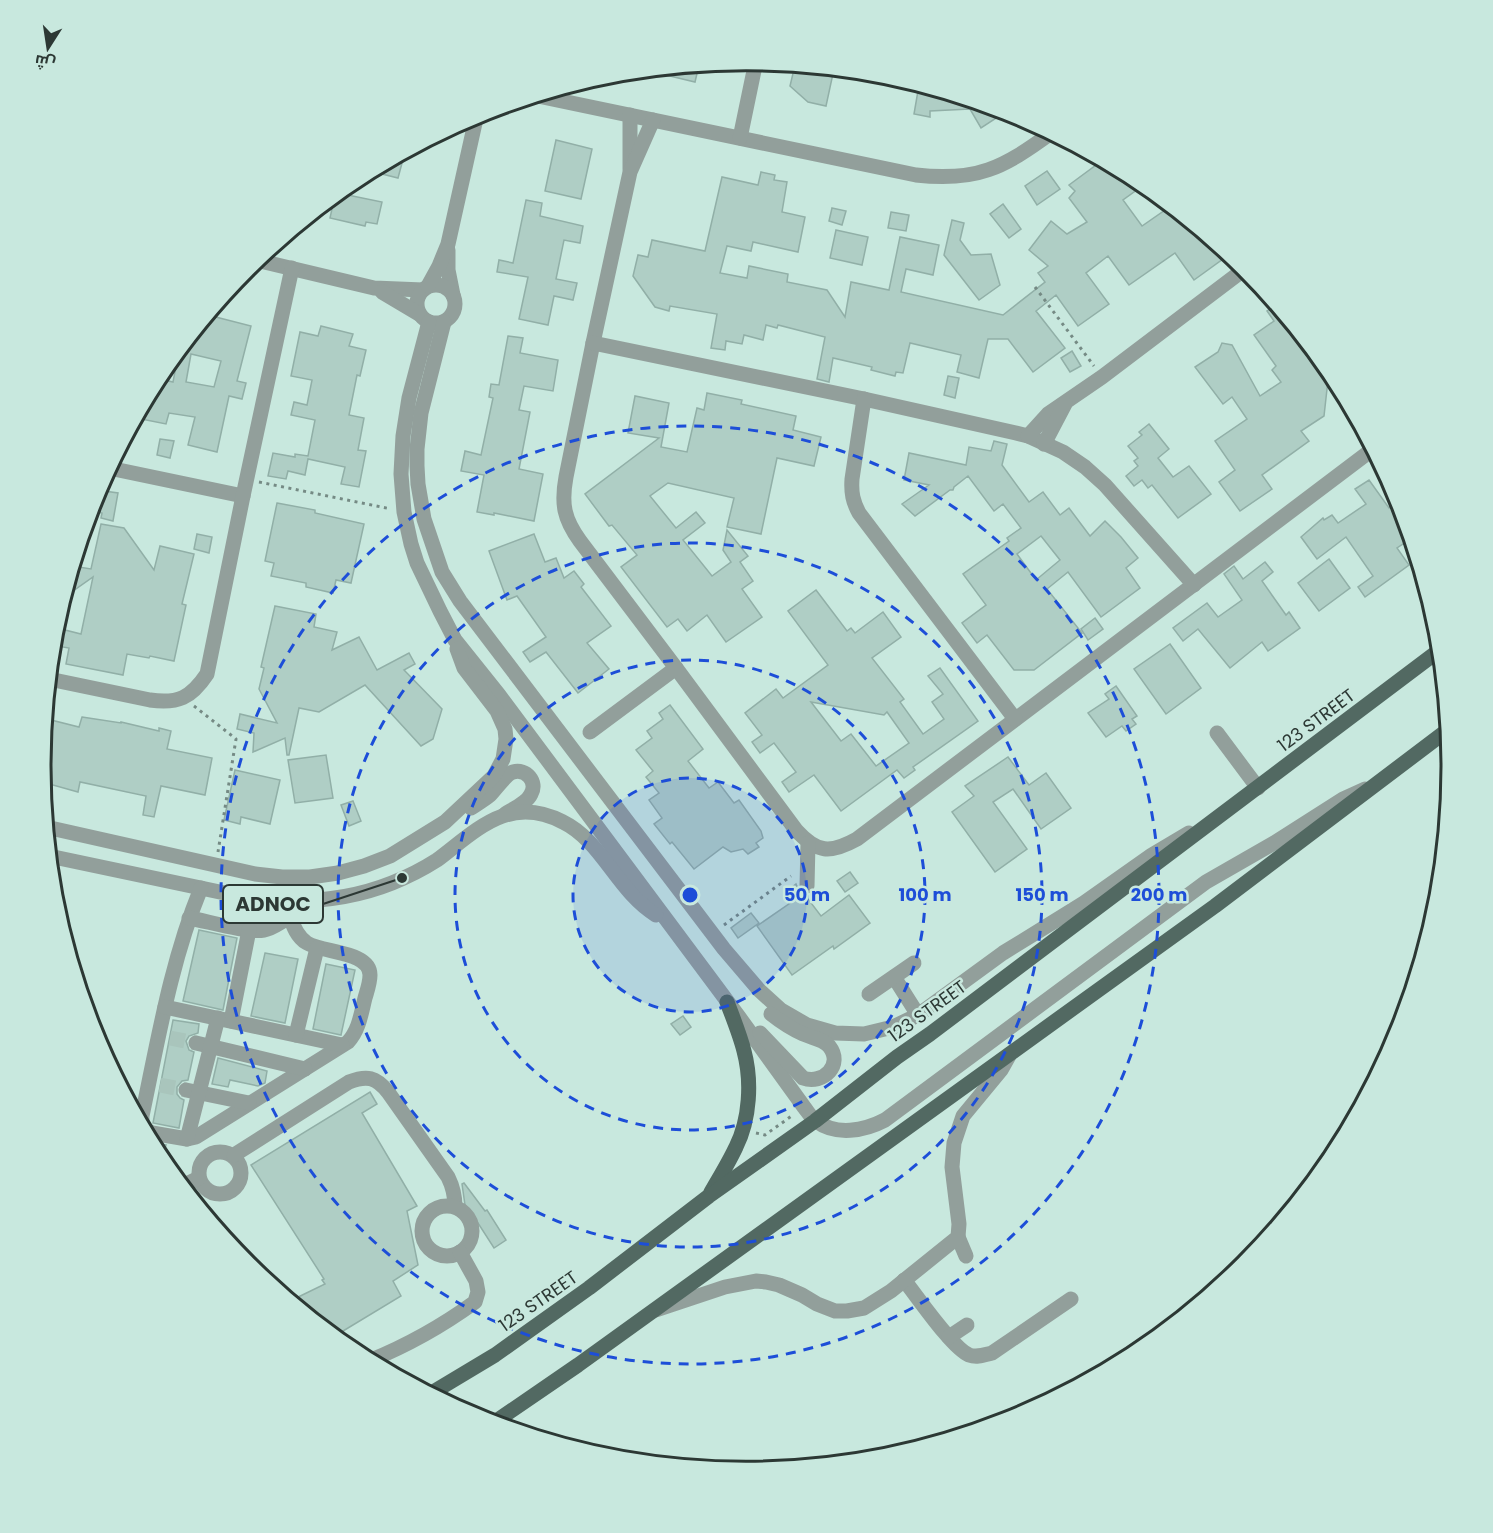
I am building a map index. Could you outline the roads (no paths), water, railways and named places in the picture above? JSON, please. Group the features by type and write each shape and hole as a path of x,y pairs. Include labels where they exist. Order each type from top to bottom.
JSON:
{"main road":[{"name":"123 STREET","path":"438,1389 495,1355 589,1288 709,1196 815,1121 1433,655"},
{"path":"502,1417 654,1311 1215,906 1441,735"},
{"path":"709,1196 737,1146 743,1129 748,1098 744,1051 727,1002"}],"street":[{"path":"740,138 754,71"},
{"path":"553,99 916,175 941,178 965,176 989,170 1012,160 1043,138"},
{"path":"630,115 630,172"},
{"path":"652,120 630,172 563,494 564,511 570,527 580,541 808,843 824,849 842,848 857,838 1367,453"},
{"path":"431,319 417,308 417,301 439,266 448,244 474,127"},
{"path":"268,263 374,288 431,319 453,314 455,301 448,270 448,244"},
{"path":"56,681 167,702 184,698 198,688 207,674 292,268"},
{"path":"1028,436 1048,414 1237,274"},
{"path":"374,288 426,288 435,285 442,286 453,295"},
{"path":"431,319 409,398 403,436 401,474 404,512 417,563 455,640 499,695 815,1121 834,1129 845,1130 866,1128 885,1120 1206,882 1274,843 1343,799 1378,783"},
{"path":"431,319 417,448 418,484 422,510 442,572 459,601 724,949 759,990 781,1010 807,1025 835,1033 864,1034 893,1027 918,1015 1003,953 1084,903 1152,855 1218,818"},
{"path":"593,344 864,399 1028,436 1063,452 1085,467 1105,485 1194,585"},
{"path":"864,399 852,479 851,491 854,503 859,513 1015,719"},
{"path":"1044,444 1067,402"},
{"path":"118,470 243,496"},
{"path":"444,822 494,776 503,759 506,739 502,719 464,668 455,640"},
{"path":"590,732 676,668"},
{"path":"1217,733 1258,788"},
{"path":"54,828 255,874 310,877 338,873 390,856 488,797 509,774 519,771 524,773 528,775 533,784 529,798 503,816 481,825 434,861 394,882 351,896 306,902 253,899 57,858"},
{"path":"503,816 524,813 544,815 574,828 591,844 633,897 667,921"},
{"path":"807,886 808,843"},
{"path":"143,1113 155,1083 164,1037 165,1007 189,918 201,888"},
{"path":"189,918 249,930 265,930 290,916 306,902"},
{"path":"156,1134 187,1139 196,1137 342,1046 354,1036 370,975 368,967 362,961 306,943 293,926 290,916"},
{"path":"187,1139 193,1091 203,1045 224,1020 249,930"},
{"path":"296,1035 317,948"},
{"path":"724,949 735,971 774,1016 801,1034 829,1045 834,1057 831,1069 816,1080 803,1078 760,1033 739,1017"},
{"path":"869,994 914,963"},
{"path":"894,977 918,1015"},
{"path":"165,1007 342,1046"},
{"path":"203,1045 305,1069"},
{"path":"966,1256 958,1237 959,1224 952,1167 954,1143 963,1116 1001,1070 1010,1054"},
{"path":"234,1155 350,1082 360,1078 371,1078 381,1083 448,1177 453,1186 455,1207"},
{"path":"193,1091 249,1104"},
{"path":"224,1151 234,1155 240,1163 242,1173 239,1183 232,1191 223,1194 212,1193 204,1187 199,1178 199,1167 204,1158 213,1152 224,1151"},
{"path":"190,1182 199,1178"},
{"path":"445,1206 455,1207 463,1211 469,1219 472,1237 460,1252 451,1256 441,1255 425,1243 422,1234 423,1224 435,1209 445,1206"},
{"path":"654,1311 725,1287 756,1281 785,1287 835,1311 864,1308 891,1291 958,1237"},
{"path":"379,1357 417,1338 475,1302 478,1292 476,1281 460,1252"},
{"path":"904,1280 962,1352 971,1356 992,1353 1071,1299"},
{"path":"949,1337 967,1324"}],"tunnel":[{"path":"170,1038 196,1043"},
{"path":"160,1085 186,1090"}],"place":[{"name":"ADNOC","path":"402,878"}]}
